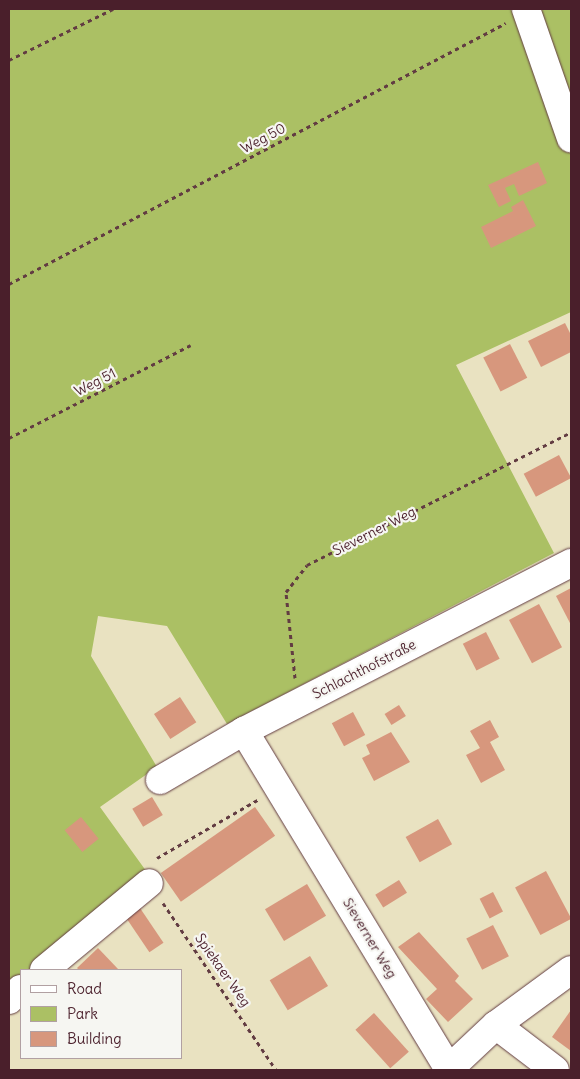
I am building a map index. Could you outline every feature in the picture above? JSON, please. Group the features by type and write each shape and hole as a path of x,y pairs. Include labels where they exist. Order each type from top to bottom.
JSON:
{"street":[{"path":"527,10 571,138"},
{"name":"Schlachthofstraße","path":"160,780 244,731 571,563"},
{"name":"Sieverner Weg","path":"244,731 448,1070"},
{"path":"45,969 149,883"},
{"path":"448,1070 496,1025 571,970"},
{"path":"9,1000 20,990"},
{"path":"496,1025 555,1070"}],"path":[{"path":"9,60 114,9"},
{"name":"Weg 50","path":"9,284 527,10"},
{"name":"Weg 51","path":"9,438 191,346"},
{"name":"Sieverner Weg","path":"300,703 288,629 286,592 307,565 571,432"},
{"path":"157,858 278,787"},
{"name":"Spiekaer Weg","path":"149,883 276,1070"}],"green space":[{"path":"9,9 571,9 571,312 456,365 554,553 227,724 167,626 98,616 91,656 157,767 100,807 149,875 33,969 20,969 20,980 9,989"}],"building":[{"path":"538,162 547,183 519,196 514,184 505,188 511,201 499,207 488,185"},
{"path":"523,200 536,226 491,248 481,227 513,211 511,207"},
{"path":"565,323 571,335 571,352 541,367 528,341"},
{"path":"510,344 527,378 501,391 483,358"},
{"path":"559,455 571,478 536,497 524,474"},
{"path":"571,588 571,625 556,596"},
{"path":"539,604 562,647 532,663 509,620"},
{"path":"486,632 500,659 476,671 463,644"},
{"path":"180,697 196,722 170,739 154,714"},
{"path":"399,705 406,716 391,725 385,714"},
{"path":"353,712 365,735 344,746 332,723"},
{"path":"490,720 499,737 490,742 505,770 481,783 466,755 480,748 470,731"},
{"path":"391,732 410,762 374,781 362,758 370,754 366,745"},
{"path":"152,797 163,815 143,827 132,809"},
{"path":"255,807 275,836 181,902 161,873"},
{"path":"81,817 99,839 82,852 65,830"},
{"path":"438,819 452,844 420,862 406,837"},
{"path":"546,871 571,919 540,935 515,887"},
{"path":"399,880 407,893 383,908 375,895"},
{"path":"307,884 326,916 284,941 265,909"},
{"path":"493,892 503,912 490,918 480,899"},
{"path":"140,908 163,943 149,952 126,918"},
{"path":"493,925 509,956 482,970 466,939"},
{"path":"419,932 459,976 455,981 473,999 448,1022 426,999 437,989 398,947"},
{"path":"98,948 118,969 78,969"},
{"path":"310,956 328,986 288,1010 270,980"},
{"path":"571,1010 571,1051 552,1037"},
{"path":"374,1013 409,1052 390,1068 355,1030"}]}
